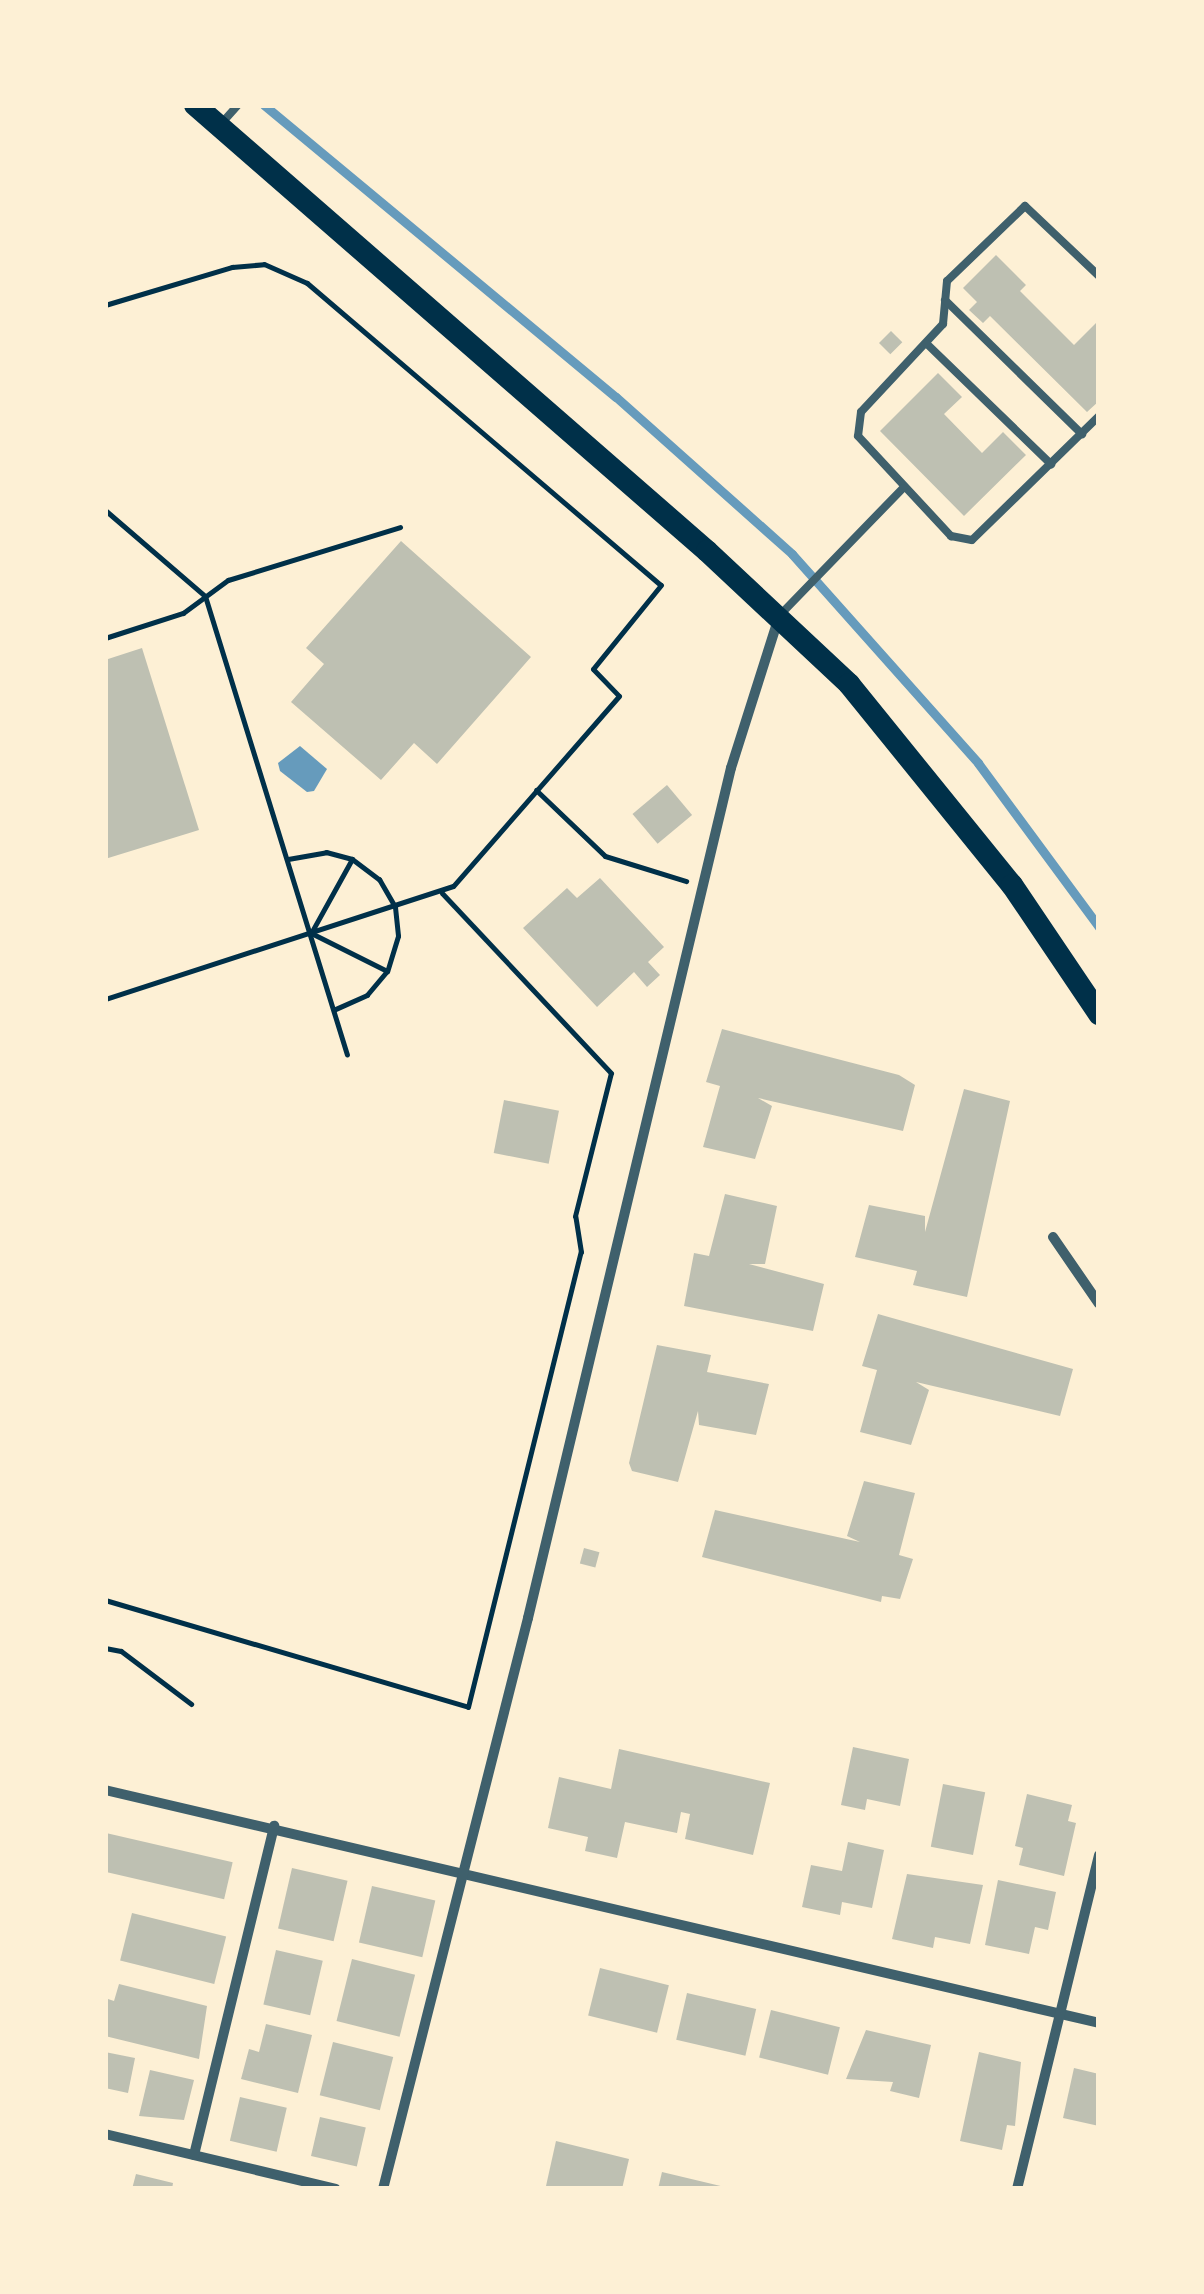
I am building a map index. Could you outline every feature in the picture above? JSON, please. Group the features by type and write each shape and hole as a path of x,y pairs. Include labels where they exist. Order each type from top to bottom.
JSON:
{"main road":[{"path":"195,105 779,616 922,769 1012,885 1099,1014"}],"street":[{"path":"383,2189 758,667 779,616"},
{"path":"1052,1236 1099,1304"},
{"path":"105,1790 274,1826 1099,2022"},
{"path":"194,2155 274,1826"},
{"path":"1017,2189 1099,1856"},
{"path":"105,2134 336,2189"}],"lane":[{"path":"220,126 237,106"},
{"path":"1099,276 1025,206 947,281 943,324 861,412 858,425 865,449 903,488 951,536 972,540 1099,416"},
{"path":"945,300 1082,434"},
{"path":"926,344 1051,464"},
{"path":"779,616 903,488"}],"path":[{"path":"105,305 232,267 264,264 307,284 661,585 593,669 619,696 442,893 105,1000"},
{"path":"105,510 205,596 347,1054"},
{"path":"105,638 183,613 228,580 400,527"},
{"path":"536,790 605,856 704,885"},
{"path":"288,859 326,852 352,859 379,879 394,907 398,936 387,972 367,995 334,1010"},
{"path":"312,934 352,859"},
{"path":"105,1600 468,1707 581,1252 576,1216 612,1073 442,893"},
{"path":"312,934 387,972"},
{"path":"105,1648 121,1651 191,1704"}],"water":[{"path":"300,746 327,769 314,791 307,792 280,771 278,763"}],"building":[{"path":"996,255 1026,285 1020,291 1074,345 1099,320 1099,401 1087,412 990,316 983,323 969,310 977,302 963,288"},
{"path":"891,331 902,342 890,354 879,343"},
{"path":"938,373 962,397 944,414 982,453 1003,432 1026,455 964,516 880,431"},
{"path":"401,541 531,657 437,764 414,743 381,780 291,702 324,664 306,648"},
{"path":"142,648 199,830 105,859 105,660"},
{"path":"667,785 692,815 658,844 633,814"},
{"path":"600,878 664,947 648,962 660,975 647,987 634,972 597,1007 523,928 567,888 577,898"},
{"path":"722,1029 899,1075 915,1085 903,1131 758,1098 772,1106 755,1159 703,1147 720,1086 706,1082"},
{"path":"964,1089 1010,1101 967,1297 913,1285 917,1271 855,1257 869,1205 925,1216 925,1232"},
{"path":"504,1100 559,1111 549,1164 494,1153"},
{"path":"725,1194 777,1206 765,1264 749,1264 824,1284 813,1331 684,1306 694,1253 709,1256"},
{"path":"878,1314 1073,1369 1060,1416 916,1382 929,1390 911,1445 860,1432 877,1370 862,1366"},
{"path":"657,1345 711,1355 707,1372 769,1384 756,1435 699,1425 698,1411 678,1482 632,1471 629,1463"},
{"path":"864,1481 915,1493 899,1555 913,1559 900,1599 882,1596 881,1602 702,1557 715,1510 860,1542 847,1536"},
{"path":"584,1548 599,1552 595,1568 580,1563"},
{"path":"853,1747 909,1759 900,1806 867,1799 865,1810 841,1805"},
{"path":"619,1749 770,1783 753,1855 685,1839 690,1814 681,1812 677,1833 625,1822 617,1858 585,1851 588,1837 548,1828 559,1777 611,1789"},
{"path":"943,1784 985,1792 973,1855 931,1847"},
{"path":"1027,1794 1072,1805 1068,1821 1076,1823 1064,1876 1019,1865 1023,1848 1015,1846"},
{"path":"106,1833 233,1862 224,1899 105,1872"},
{"path":"848,1842 884,1850 872,1908 842,1902 840,1915 802,1907 811,1865 842,1871"},
{"path":"292,1868 348,1881 334,1941 278,1928"},
{"path":"907,1874 983,1885 970,1944 935,1937 933,1948 892,1939"},
{"path":"998,1880 1056,1892 1048,1930 1035,1927 1029,1954 985,1945"},
{"path":"372,1886 435,1901 422,1957 359,1943"},
{"path":"132,1913 226,1936 214,1984 120,1961"},
{"path":"276,1950 323,1961 310,2015 263,2005"},
{"path":"352,1959 415,1975 400,2037 337,2021"},
{"path":"600,1968 669,1985 657,2033 588,2016"},
{"path":"119,1984 207,2006 199,2059 105,2036 108,1999 114,2001"},
{"path":"687,1993 756,2009 745,2056 676,2040"},
{"path":"771,2010 840,2027 828,2075 759,2058"},
{"path":"266,2024 312,2035 298,2093 241,2079 249,2049 259,2052"},
{"path":"866,2030 931,2045 919,2098 890,2091 893,2082 846,2079"},
{"path":"333,2042 393,2057 380,2110 320,2095"},
{"path":"105,2052 135,2058 128,2093 105,2088"},
{"path":"979,2052 1021,2062 1015,2126 1007,2125 1002,2150 960,2141"},
{"path":"1074,2068 1099,2074 1099,2126 1063,2118"},
{"path":"150,2070 194,2080 184,2120 139,2116"},
{"path":"240,2097 287,2108 277,2152 230,2141"},
{"path":"320,2117 366,2128 357,2167 311,2156"},
{"path":"556,2141 629,2159 622,2189 546,2186"},
{"path":"662,2172 729,2188 729,2189 658,2189"},
{"path":"136,2174 173,2183 172,2189 132,2189"}],"waterway":[{"path":"264,105 616,397 792,554 978,763 1099,927"}]}
